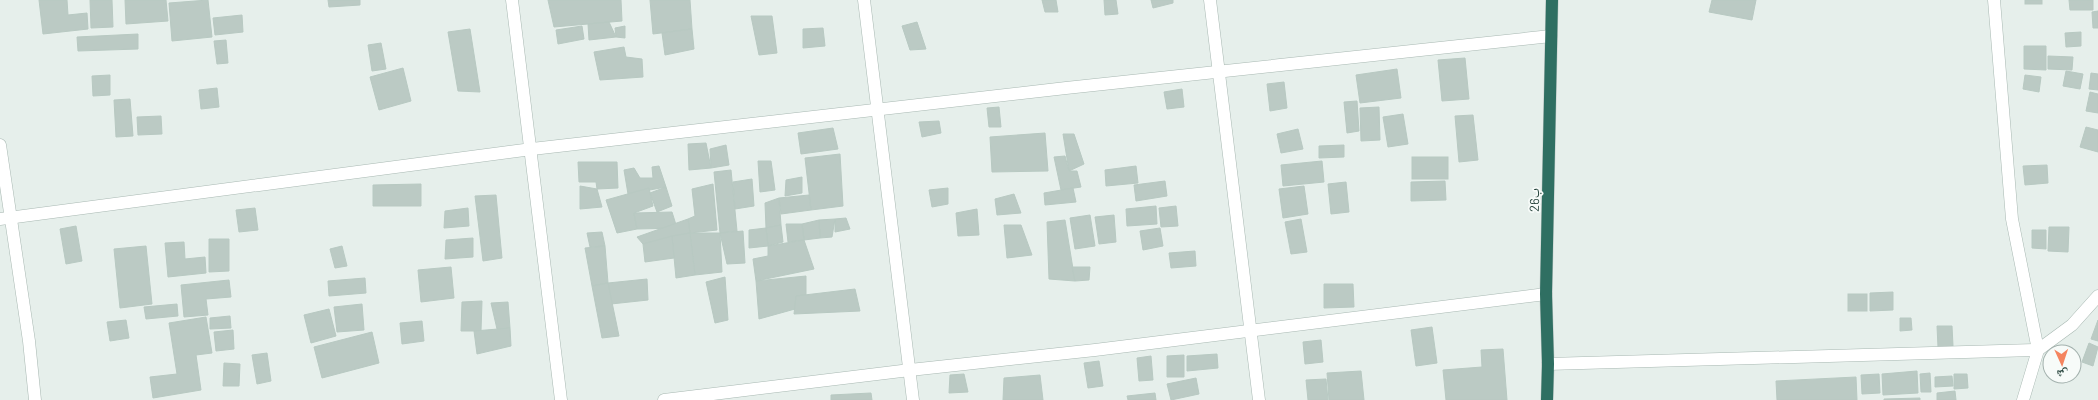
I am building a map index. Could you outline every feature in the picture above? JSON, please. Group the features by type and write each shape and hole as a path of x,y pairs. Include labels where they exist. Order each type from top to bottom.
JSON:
{"highway":[{"name":"26ب","path":"1547,400 1548,364 1546,294 1550,36 1552,0"}],"street":[{"path":"512,0 532,149 561,400"},
{"path":"864,0 913,400"},
{"path":"1210,0 1249,330 1259,400"},
{"path":"1994,0 2012,219 2038,350 2023,400"},
{"path":"5,219 532,149 877,109 1550,36"},
{"path":"0,145 5,219 29,341 35,400"},
{"path":"664,400 910,370 1095,350 1546,294"},
{"path":"1548,364 2038,350 2072,325 2098,296"}],"building":[{"path":"39,0 67,0 68,15 87,13 88,29 43,34"},
{"path":"90,0 112,0 113,27 91,28"},
{"path":"125,0 166,0 168,21 126,24"},
{"path":"208,0 212,37 172,41 169,3"},
{"path":"328,0 360,0 360,5 329,7"},
{"path":"548,0 621,0 622,21 554,27"},
{"path":"650,0 690,0 692,29 653,34"},
{"path":"1042,0 1056,0 1058,12 1045,12"},
{"path":"1104,0 1116,0 1118,14 1105,15"},
{"path":"1151,0 1173,0 1173,3 1153,8"},
{"path":"1712,0 1756,0 1752,20 1709,12"},
{"path":"2025,0 2042,0 2042,4 2025,4"},
{"path":"2069,0 2093,0 2093,10 2070,10"},
{"path":"2098,11 2098,28 2093,28 2092,12"},
{"path":"242,15 243,32 215,35 213,18"},
{"path":"751,16 772,16 777,53 759,55"},
{"path":"609,22 616,37 589,40 588,24"},
{"path":"917,22 926,49 910,50 902,26"},
{"path":"582,26 584,39 558,44 556,30"},
{"path":"625,26 625,38 616,37 615,28"},
{"path":"823,28 825,46 803,48 803,29"},
{"path":"470,29 480,92 458,91 448,32"},
{"path":"692,29 694,49 665,55 662,33"},
{"path":"2081,32 2081,46 2066,47 2065,33"},
{"path":"138,34 138,49 78,51 77,37"},
{"path":"226,40 228,63 217,64 214,41"},
{"path":"381,43 386,69 372,71 368,45"},
{"path":"2024,46 2046,46 2046,70 2024,69"},
{"path":"624,47 626,57 642,59 643,77 600,80 594,52"},
{"path":"2048,56 2073,57 2072,70 2048,69"},
{"path":"1465,58 1469,99 1442,101 1438,60"},
{"path":"403,68 411,101 379,110 370,77"},
{"path":"1397,69 1401,98 1360,103 1356,75"},
{"path":"2066,71 2083,74 2080,89 2063,86"},
{"path":"2091,73 2098,74 2098,90 2089,89"},
{"path":"110,75 110,95 93,96 92,76"},
{"path":"2025,75 2041,77 2039,92 2023,89"},
{"path":"1284,82 1287,108 1270,111 1267,84"},
{"path":"217,88 219,107 201,109 199,90"},
{"path":"1182,89 1184,107 1167,109 1164,92"},
{"path":"2090,92 2098,94 2098,113 2086,111"},
{"path":"130,99 133,136 116,137 114,100"},
{"path":"1357,101 1359,131 1347,133 1344,102"},
{"path":"999,107 1001,127 989,127 987,108"},
{"path":"1379,107 1380,140 1361,141 1360,108"},
{"path":"1403,114 1408,144 1388,147 1383,117"},
{"path":"1473,115 1478,160 1459,162 1455,116"},
{"path":"161,116 162,134 138,135 137,117"},
{"path":"939,121 941,133 922,137 919,122"},
{"path":"2086,127 2098,130 2098,152 2080,147"},
{"path":"833,128 838,149 801,154 798,133"},
{"path":"1298,129 1303,149 1281,153 1277,134"},
{"path":"1045,133 1048,171 992,172 990,137"},
{"path":"1063,134 1074,134 1084,164 1069,171"},
{"path":"706,143 711,168 689,170 688,144"},
{"path":"726,145 729,165 711,168 710,149"},
{"path":"1344,145 1344,157 1319,158 1319,146"},
{"path":"840,154 843,206 811,210 805,158"},
{"path":"1065,156 1069,171 1077,171 1081,187 1061,190 1054,157"},
{"path":"1412,157 1448,157 1448,179 1412,179"},
{"path":"758,161 771,161 775,190 760,192"},
{"path":"1322,161 1324,182 1283,186 1281,165"},
{"path":"578,162 617,162 618,188 597,189 596,182 579,182"},
{"path":"2047,165 2048,183 2025,185 2023,166"},
{"path":"659,166 666,187 628,194 624,170 634,168 640,178 653,178 652,167"},
{"path":"1136,166 1138,183 1106,186 1105,170"},
{"path":"731,170 737,231 720,233 714,172"},
{"path":"802,177 802,193 785,196 786,180"},
{"path":"752,179 754,206 735,209 733,182"},
{"path":"1165,181 1167,196 1136,201 1134,185"},
{"path":"1445,181 1446,200 1411,201 1411,182"},
{"path":"1346,182 1349,212 1331,214 1328,184"},
{"path":"421,184 421,206 373,206 373,185"},
{"path":"713,184 717,230 690,233 688,219 695,216 692,189"},
{"path":"580,186 597,189 602,207 580,209"},
{"path":"1304,186 1308,214 1283,218 1279,189"},
{"path":"666,187 672,206 657,212 650,193"},
{"path":"649,188 653,206 634,213 637,229 617,233 606,200"},
{"path":"948,188 948,204 932,207 929,190"},
{"path":"1073,188 1076,202 1045,205 1044,193"},
{"path":"1014,194 1021,213 997,215 995,199"},
{"path":"496,195 502,258 483,261 475,196"},
{"path":"809,195 811,210 781,214 779,198"},
{"path":"779,198 781,225 766,228 765,203"},
{"path":"1156,206 1157,224 1127,226 1126,209"},
{"path":"1176,206 1178,226 1161,227 1159,208"},
{"path":"255,208 258,230 239,232 236,210"},
{"path":"468,208 469,226 444,228 445,211"},
{"path":"977,209 979,235 958,236 956,213"},
{"path":"672,212 677,228 637,229 634,213"},
{"path":"1090,215 1095,246 1075,249 1070,218"},
{"path":"1114,215 1116,242 1099,244 1095,217"},
{"path":"846,218 850,229 835,232 835,219"},
{"path":"688,219 690,233 643,244 637,237"},
{"path":"835,219 832,237 820,238 819,220"},
{"path":"1301,219 1307,252 1291,254 1285,222"},
{"path":"819,220 820,238 804,240 802,224"},
{"path":"1065,220 1075,281 1049,279 1047,222"},
{"path":"786,224 802,224 804,240 788,242"},
{"path":"781,225 783,242 768,246 766,228"},
{"path":"1004,225 1021,225 1032,255 1007,258"},
{"path":"76,226 82,261 66,264 60,229"},
{"path":"2049,227 2069,227 2068,252 2048,251"},
{"path":"766,228 768,246 749,248 749,230"},
{"path":"1160,228 1163,246 1143,250 1140,231"},
{"path":"2032,230 2046,230 2046,249 2032,248"},
{"path":"743,231 745,263 727,264 720,233"},
{"path":"602,232 605,246 590,247 587,233"},
{"path":"690,233 720,233 722,272 695,275"},
{"path":"690,233 695,275 676,278 672,236"},
{"path":"672,236 674,258 645,262 643,244"},
{"path":"473,238 473,257 445,259 446,240"},
{"path":"209,239 229,239 229,271 209,272"},
{"path":"804,240 814,269 756,281 753,259 768,256 768,246"},
{"path":"184,242 185,259 205,257 206,273 168,277 165,243"},
{"path":"146,246 152,304 120,308 114,249"},
{"path":"342,246 347,266 335,268 330,249"},
{"path":"605,246 608,283 592,286 585,248"},
{"path":"1195,251 1196,266 1171,268 1169,253"},
{"path":"451,267 454,298 421,302 418,270"},
{"path":"1072,267 1090,267 1089,280 1075,281"},
{"path":"806,276 806,295 796,296 795,309 759,319 756,281"},
{"path":"725,277 728,320 715,323 706,282"},
{"path":"365,278 366,293 329,296 328,281"},
{"path":"647,279 648,300 611,304 608,283"},
{"path":"229,280 231,297 206,299 208,315 184,317 181,285"},
{"path":"608,283 619,336 602,338 592,286"},
{"path":"1324,284 1353,284 1354,307 1324,308"},
{"path":"855,289 860,311 794,314 796,296"},
{"path":"1893,292 1893,310 1870,311 1870,293"},
{"path":"1848,294 1867,294 1867,311 1848,311"},
{"path":"482,301 481,331 461,331 462,302"},
{"path":"508,302 510,328 497,329 491,303"},
{"path":"177,304 178,316 146,319 144,307"},
{"path":"362,304 364,330 337,332 334,307"},
{"path":"329,309 336,336 311,343 304,315"},
{"path":"230,316 231,328 210,329 210,318"},
{"path":"206,317 212,353 196,355 201,390 153,398 150,377 177,374 169,323"},
{"path":"1900,318 1911,318 1912,330 1900,331"},
{"path":"126,320 129,338 110,341 107,322"},
{"path":"2098,320 2098,341 2091,339"},
{"path":"422,321 424,341 402,344 400,323"},
{"path":"1937,326 1952,326 1953,346 1938,347"},
{"path":"1432,327 1437,363 1416,366 1411,330"},
{"path":"510,328 511,346 477,354 474,331"},
{"path":"233,330 234,349 216,351 214,332"},
{"path":"372,332 379,363 322,378 314,347"},
{"path":"1321,340 1323,362 1305,364 1303,342"},
{"path":"2089,343 2098,347 2093,366 2082,362"},
{"path":"1503,349 1507,400 1446,400 1443,370 1482,367 1481,350"},
{"path":"267,353 271,381 257,384 252,355"},
{"path":"1217,354 1218,368 1187,371 1187,356"},
{"path":"1184,355 1184,377 1167,377 1167,356"},
{"path":"1151,356 1153,380 1139,381 1137,358"},
{"path":"1099,361 1103,386 1088,388 1084,363"},
{"path":"224,363 240,364 239,386 223,386"},
{"path":"1361,371 1364,400 1329,400 1327,373"},
{"path":"1917,371 1918,393 1883,395 1882,374"},
{"path":"1930,373 1931,392 1921,392 1920,374"},
{"path":"964,374 968,392 949,393 950,375"},
{"path":"1879,374 1880,393 1862,394 1861,375"},
{"path":"1954,374 1967,374 1968,388 1954,389"},
{"path":"1040,375 1043,400 1003,400 1004,378"},
{"path":"1952,376 1953,386 1935,387 1935,377"},
{"path":"1856,377 1857,400 1777,400 1776,381"},
{"path":"1196,378 1199,394 1171,400 1167,384"},
{"path":"1326,379 1328,400 1308,400 1306,380"},
{"path":"1955,391 1956,400 1937,400 1937,393"},
{"path":"871,393 872,400 831,400 831,395"},
{"path":"1155,393 1156,400 1128,400 1127,396"},
{"path":"1920,398 1920,400 1884,400 1884,399"}]}
